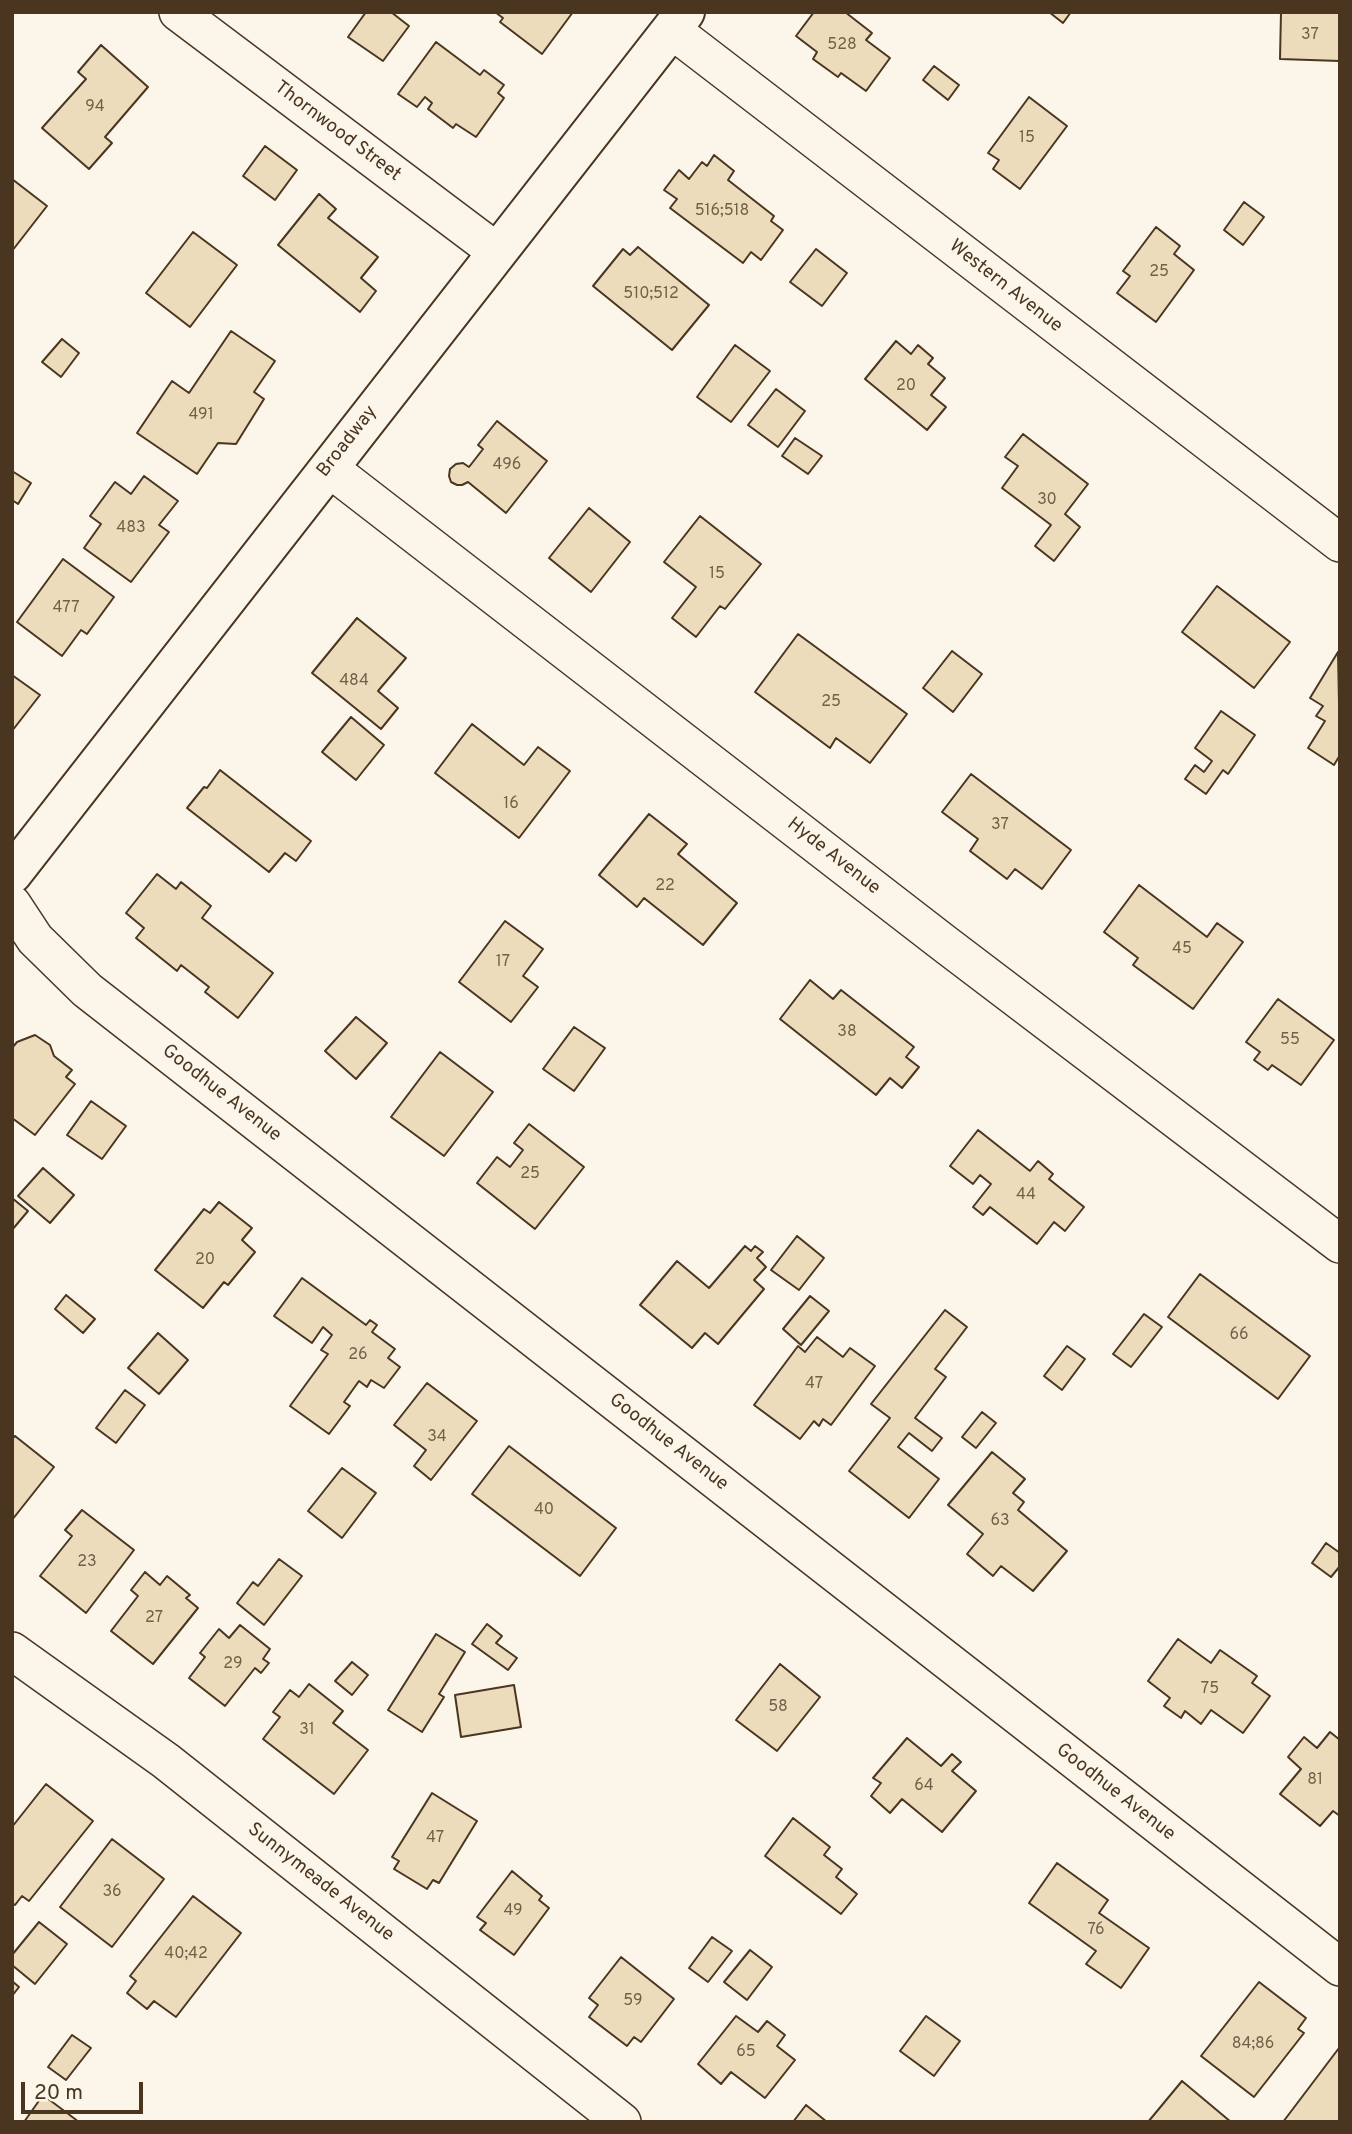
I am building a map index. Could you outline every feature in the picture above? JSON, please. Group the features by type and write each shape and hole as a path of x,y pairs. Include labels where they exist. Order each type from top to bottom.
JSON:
{"main road":[{"name":"Broadway","path":"12,874 679,21"}],"street":[{"name":"Thornwood Street","path":"178,12 497,252"},
{"name":"Western Avenue","path":"679,21 1340,543"},
{"name":"Hyde Avenue","path":"329,468 934,936 1340,1244"},
{"name":"Goodhue Avenue","path":"12,904 34,939 87,990 1340,1967"},
{"name":"Sunnymeade Avenue","path":"12,1651 166,1761 622,2122"}],"building":[{"path":"366,12 391,12 409,26 383,61 348,37"},
{"path":"495,12 573,12 542,54 500,22 503,18"},
{"path":"814,12 845,12 872,33 866,40 890,58 866,91 841,73 838,77 813,59 817,52 796,36"},
{"path":"1049,12 1071,12 1063,23"},
{"path":"1281,12 1340,12 1340,61 1280,59"},
{"path":"436,42 480,75 484,70 504,85 498,93 504,98 476,137 456,124 453,128 428,109 432,103 425,97 417,107 398,94"},
{"path":"101,45 148,87 105,137 112,143 89,169 42,128 86,79 78,72"},
{"path":"934,66 959,85 948,100 923,80"},
{"path":"1029,97 1067,126 1020,189 993,169 999,160 988,153"},
{"path":"265,146 297,170 275,200 243,176"},
{"path":"714,155 734,171 728,180 774,216 771,221 783,230 761,260 751,252 743,263 670,208 677,199 664,190 679,170 689,179 702,162 707,166"},
{"path":"12,179 47,206 12,251"},
{"path":"319,194 336,209 328,218 378,257 361,278 376,291 360,312 278,245"},
{"path":"1244,202 1264,217 1243,245 1224,230"},
{"path":"1156,227 1180,246 1174,254 1194,270 1156,322 1117,293 1130,276 1123,271"},
{"path":"193,232 237,265 190,327 146,293"},
{"path":"638,247 709,305 672,350 593,286 623,249 630,255"},
{"path":"816,249 847,273 822,306 790,282"},
{"path":"231,331 275,361 254,392 264,399 236,444 218,443 197,474 137,433 172,381 189,393"},
{"path":"62,339 79,353 61,377 42,362"},
{"path":"896,341 911,354 918,345 933,358 928,364 945,378 931,395 946,407 927,430 865,379"},
{"path":"735,345 770,371 731,422 697,397"},
{"path":"776,389 805,411 778,447 748,425"},
{"path":"497,421 547,461 506,513 468,482 457,485 451,482 449,476 450,469 456,464 463,463 469,467 483,449 478,445"},
{"path":"1023,434 1088,484 1065,514 1080,527 1054,561 1035,546 1051,525 1002,488 1018,466 1005,457"},
{"path":"795,438 822,456 808,474 782,456"},
{"path":"12,471 31,483 18,504 12,500"},
{"path":"144,476 178,501 159,525 169,532 131,582 84,548 101,524 90,516 115,482 131,494"},
{"path":"589,508 630,542 591,592 549,558"},
{"path":"700,516 761,564 725,609 720,606 696,637 672,618 696,587 664,562"},
{"path":"63,559 114,597 87,634 81,630 62,656 17,622"},
{"path":"1217,586 1290,642 1254,688 1182,632"},
{"path":"357,618 406,658 378,691 398,708 381,729 312,673"},
{"path":"798,634 907,714 870,763 836,738 830,748 755,692"},
{"path":"952,651 982,674 953,712 923,688"},
{"path":"1338,652 1340,755 1334,765 1308,748 1325,721 1316,716 1323,706 1310,698"},
{"path":"12,675 40,695 12,731"},
{"path":"1221,711 1255,735 1228,774 1223,770 1206,794 1185,779 1195,765 1204,772 1212,761 1195,748"},
{"path":"351,717 384,745 356,780 322,752"},
{"path":"472,724 524,765 538,747 570,771 519,838 435,773"},
{"path":"220,770 311,841 296,861 285,853 269,872 187,808"},
{"path":"971,774 1071,850 1042,889 1015,869 1007,879 970,851 978,839 942,812"},
{"path":"649,814 687,844 678,854 737,903 703,945 644,898 637,907 599,875"},
{"path":"157,874 176,889 181,882 211,906 202,918 273,973 238,1018 205,992 209,987 181,965 177,971 136,938 144,928 126,913"},
{"path":"1139,885 1207,937 1217,923 1243,942 1193,1009 1133,965 1138,958 1104,932"},
{"path":"505,921 543,949 523,976 538,987 511,1022 459,982"},
{"path":"810,980 833,999 841,990 914,1047 906,1057 919,1067 902,1088 890,1078 876,1095 780,1019"},
{"path":"1278,999 1334,1040 1301,1085 1272,1065 1268,1070 1254,1060 1260,1052 1246,1042"},
{"path":"356,1017 387,1043 356,1079 325,1051"},
{"path":"574,1027 605,1048 574,1091 543,1069"},
{"path":"35,1035 50,1045 54,1056 72,1070 66,1077 75,1084 35,1135 12,1118 12,1048 17,1042"},
{"path":"440,1052 493,1092 444,1156 391,1117"},
{"path":"91,1101 126,1126 102,1159 67,1135"},
{"path":"529,1124 584,1167 535,1229 477,1183 497,1157 510,1167 523,1150 514,1143"},
{"path":"978,1130 1030,1171 1038,1161 1053,1174 1049,1179 1084,1207 1065,1231 1054,1222 1037,1244 990,1207 983,1215 973,1207 991,1184 980,1175 973,1184 950,1166"},
{"path":"43,1168 74,1195 50,1223 18,1196"},
{"path":"12,1198 28,1211 12,1230"},
{"path":"219,1202 252,1228 242,1240 255,1252 228,1285 224,1282 203,1308 155,1270 204,1209 210,1213"},
{"path":"797,1236 824,1258 799,1290 771,1270"},
{"path":"745,1246 751,1251 755,1246 763,1252 757,1258 766,1267 754,1280 764,1289 718,1344 705,1333 692,1348 640,1305 677,1261 709,1288"},
{"path":"1200,1274 1310,1356 1278,1399 1168,1317"},
{"path":"302,1278 366,1325 370,1320 377,1325 372,1332 395,1349 388,1358 400,1367 384,1388 371,1380 367,1387 359,1381 344,1402 350,1406 329,1434 290,1406 328,1354 321,1350 332,1335 323,1327 312,1343 274,1316"},
{"path":"66,1295 95,1319 83,1333 55,1309"},
{"path":"810,1296 829,1311 801,1345 783,1329"},
{"path":"945,1310 967,1327 935,1369 946,1377 915,1418 942,1438 932,1451 909,1433 898,1447 939,1479 909,1518 849,1471 890,1418 871,1404"},
{"path":"1144,1314 1162,1327 1131,1367 1113,1354"},
{"path":"158,1333 188,1360 159,1394 128,1368"},
{"path":"817,1337 843,1357 850,1348 875,1366 831,1425 823,1419 819,1426 814,1421 800,1439 754,1405 798,1346 805,1352"},
{"path":"1067,1346 1085,1359 1062,1390 1044,1376"},
{"path":"427,1383 477,1421 431,1480 414,1466 426,1450 394,1425"},
{"path":"125,1390 145,1405 116,1443 96,1428"},
{"path":"982,1412 996,1423 976,1448 962,1437"},
{"path":"15,1436 54,1467 12,1520 12,1439"},
{"path":"509,1446 616,1528 580,1576 472,1494"},
{"path":"992,1452 1025,1479 1013,1493 1024,1502 1018,1510 1067,1551 1033,1591 1001,1566 993,1576 967,1554 983,1534 948,1505"},
{"path":"342,1468 376,1493 342,1538 308,1511"},
{"path":"82,1510 134,1550 86,1613 40,1576 72,1536 65,1530"},
{"path":"1326,1543 1340,1553 1340,1566 1331,1577 1312,1563"},
{"path":"279,1559 302,1576 264,1625 237,1603 253,1582 258,1586"},
{"path":"145,1572 160,1585 167,1576 190,1595 186,1598 198,1608 153,1664 111,1631 138,1596 131,1590"},
{"path":"487,1624 502,1636 496,1643 517,1658 508,1670 472,1644"},
{"path":"240,1625 270,1649 263,1659 269,1663 261,1673 255,1668 225,1706 189,1678 205,1657 200,1653 219,1629 229,1638"},
{"path":"436,1634 465,1652 439,1694 444,1697 422,1732 388,1710"},
{"path":"1178,1639 1211,1663 1220,1650 1257,1676 1252,1683 1270,1696 1243,1733 1211,1710 1201,1724 1185,1711 1181,1718 1164,1706 1170,1698 1148,1681"},
{"path":"352,1662 368,1675 352,1695 335,1681"},
{"path":"780,1664 820,1697 777,1751 736,1720"},
{"path":"309,1684 343,1711 333,1723 368,1750 334,1794 263,1739 280,1717 273,1712 290,1690 299,1697"},
{"path":"514,1685 521,1727 461,1737 455,1695"},
{"path":"1330,1732 1340,1740 1340,1816 1333,1811 1320,1826 1280,1794 1301,1769 1288,1757 1304,1737 1317,1748"},
{"path":"907,1738 941,1766 952,1754 961,1762 952,1771 976,1791 942,1832 902,1799 890,1813 871,1796 881,1783 873,1778"},
{"path":"46,1784 93,1821 29,1901 22,1896 15,1905 12,1903 12,1827"},
{"path":"432,1793 477,1821 439,1883 433,1880 427,1889 394,1869 399,1861 392,1857"},
{"path":"793,1818 830,1847 824,1855 842,1869 836,1877 857,1894 841,1914 765,1856"},
{"path":"112,1839 164,1879 112,1947 60,1907"},
{"path":"1057,1863 1108,1900 1099,1913 1149,1948 1121,1988 1086,1964 1096,1951 1029,1903"},
{"path":"512,1871 542,1896 539,1900 549,1908 514,1955 480,1930 486,1923 477,1917"},
{"path":"193,1896 241,1933 176,2017 154,2001 147,2009 127,1993 136,1981 130,1976"},
{"path":"39,1922 67,1944 35,1984 12,1965 12,1955"},
{"path":"712,1937 732,1951 708,1982 689,1968"},
{"path":"750,1950 772,1967 747,2000 724,1982"},
{"path":"621,1957 674,1999 641,2042 634,2037 627,2046 589,2017 598,2005 589,1998"},
{"path":"12,1981 19,1987 12,1996"},
{"path":"1259,1982 1306,2018 1298,2029 1304,2033 1254,2097 1201,2056"},
{"path":"736,2016 758,2032 767,2021 785,2035 777,2046 795,2060 765,2098 731,2072 721,2084 698,2064"},
{"path":"926,2016 960,2041 934,2076 900,2051"},
{"path":"72,2035 91,2048 66,2080 48,2067"},
{"path":"1339,2048 1340,2122 1283,2122"},
{"path":"1182,2081 1231,2122 1148,2122"},
{"path":"43,2095 79,2122 24,2122"},
{"path":"806,2105 827,2122 793,2122"}]}
